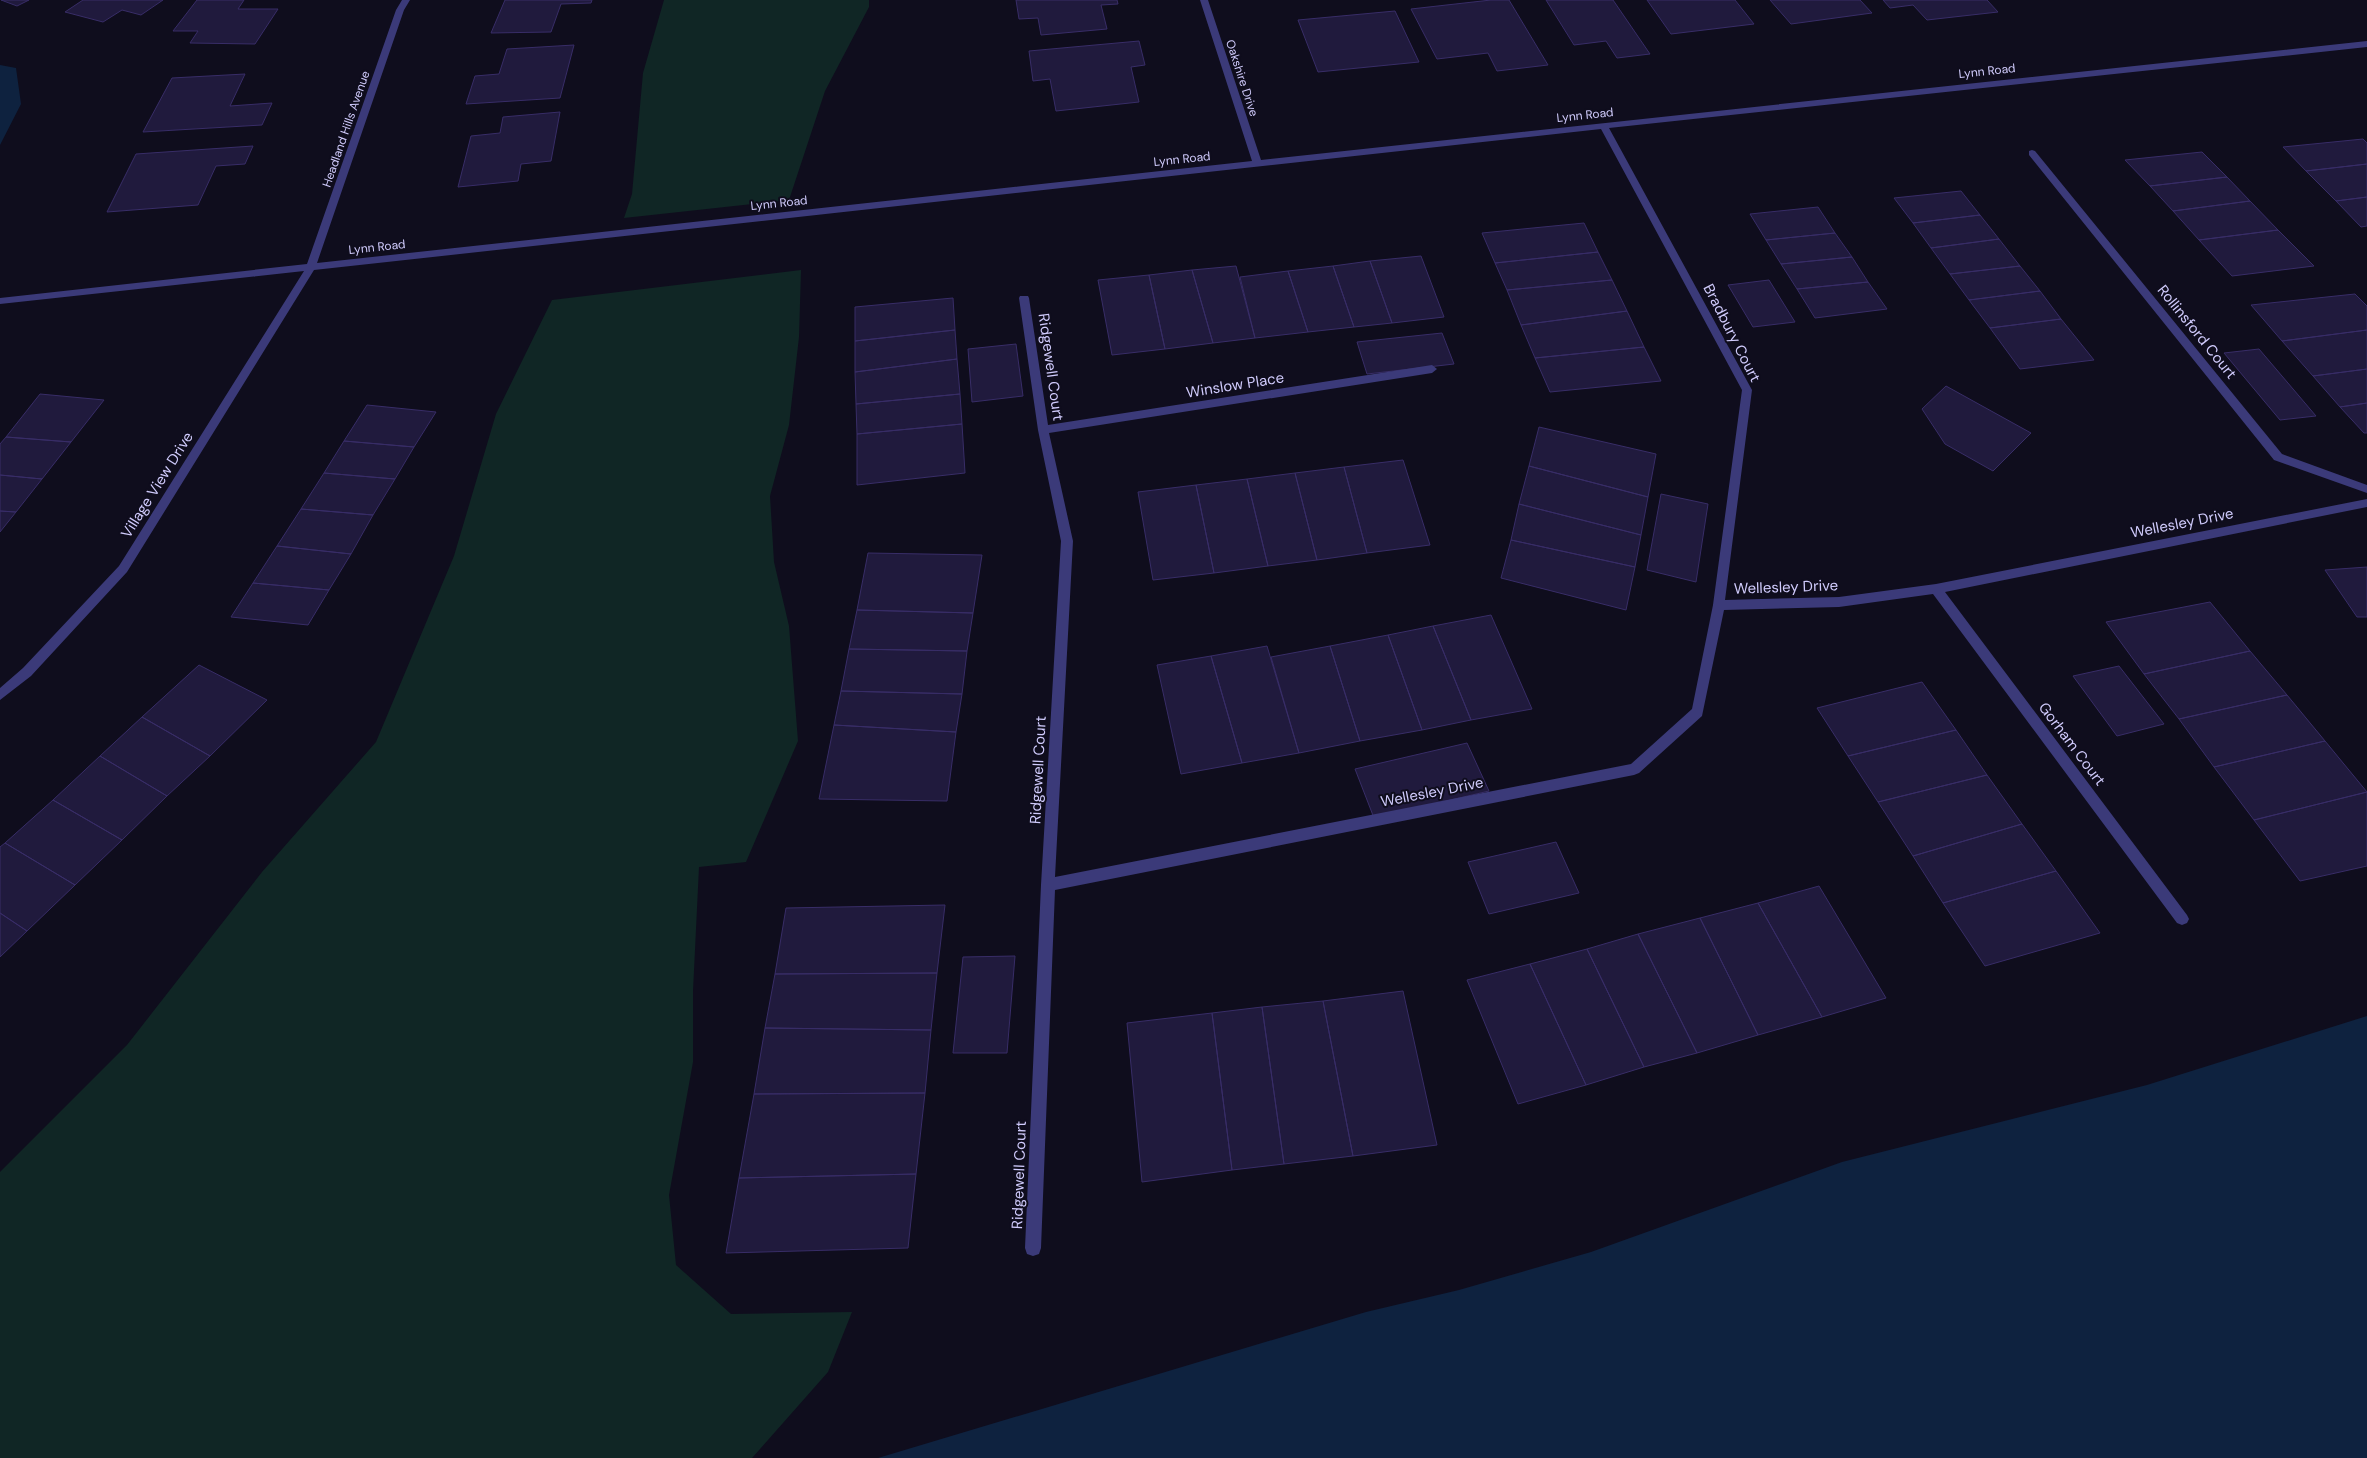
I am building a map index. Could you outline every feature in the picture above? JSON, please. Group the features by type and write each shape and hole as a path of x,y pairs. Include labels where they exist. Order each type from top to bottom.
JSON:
{"street":[{"name":"Headland Hills Avenue","path":"311,267 400,10 406,0"},
{"name":"Oakshire Drive","path":"1204,0 1257,163"},
{"name":"Lynn Road","path":"0,301 1603,125 2367,44"},
{"name":"Bradbury Court","path":"1603,125 1747,390 1719,605"},
{"name":"Rollinsford Court","path":"2032,153 2278,457 2367,489"},
{"name":"Village View Drive","path":"0,695 27,672 122,569 311,267"},
{"name":"Ridgewell Court","path":"1024,298 1044,430 1067,541 1048,885 1033,1248"},
{"name":"Winslow Place","path":"1044,430 1432,369"},
{"name":"Wellesley Drive","path":"1048,885 1634,769 1698,712 1719,605 1840,602 1936,589 2367,503"},
{"name":"Gorham Court","path":"1936,589 2182,919"}],"green space":[{"path":"664,0 869,0 869,7 825,91 789,200 624,218 632,194 643,73"},
{"path":"801,270 799,337 789,425 770,496 774,562 789,626 798,741 746,862 699,867 693,991 693,1062 669,1195 676,1265 731,1314 852,1312 828,1372 752,1458 0,1458 0,1172 127,1045 262,872 376,742 454,556 496,414 552,300"}],"water":[{"path":"0,65 16,68 21,104 0,145"},
{"path":"2367,1016 2367,1458 878,1458 1366,1312 1459,1290 1591,1252 1842,1162 2147,1085"}],"building":[{"path":"1,0 29,0 17,6"},
{"path":"83,0 163,0 141,15 122,10 103,22 65,12"},
{"path":"197,0 244,0 238,9 278,9 255,44 190,43 198,31 173,31"},
{"path":"505,0 592,0 591,3 561,4 551,32 491,33"},
{"path":"1016,0 1117,0 1118,4 1101,5 1107,29 1041,35 1038,18 1019,19"},
{"path":"1491,0 1509,0 1548,65 1497,71 1488,53 1437,59 1411,9"},
{"path":"1546,0 1613,0 1650,54 1617,58 1606,41 1574,45"},
{"path":"1647,0 1735,0 1754,24 1671,34"},
{"path":"1770,0 1860,0 1872,13 1791,24"},
{"path":"1883,0 1987,0 1998,12 1927,20 1913,5 1890,8"},
{"path":"1395,11 1419,62 1318,72 1298,20"},
{"path":"1139,41 1145,65 1131,67 1139,102 1056,111 1050,79 1033,81 1029,51"},
{"path":"574,45 560,98 466,104 475,76 499,74 507,49"},
{"path":"245,74 230,106 272,103 262,125 143,132 172,78"},
{"path":"560,112 551,161 521,164 518,181 458,187 471,136 500,133 503,117"},
{"path":"2363,139 2367,143 2367,164 2306,171 2283,147"},
{"path":"253,146 245,164 216,166 198,205 107,212 136,154"},
{"path":"2202,152 2227,177 2150,186 2125,160"},
{"path":"2367,164 2367,197 2336,201 2306,171"},
{"path":"2227,177 2250,201 2173,211 2150,186"},
{"path":"1961,191 1980,215 1913,223 1894,198"},
{"path":"2367,197 2367,226 2361,227 2336,201"},
{"path":"2250,201 2278,230 2199,240 2173,211"},
{"path":"1818,207 1835,233 1766,240 1750,214"},
{"path":"1980,215 1999,239 1931,248 1913,223"},
{"path":"1584,223 1598,252 1495,263 1482,233"},
{"path":"2278,230 2314,266 2232,276 2199,240"},
{"path":"1835,233 1852,257 1781,264 1766,240"},
{"path":"1999,239 2020,266 1950,274 1931,248"},
{"path":"1598,252 1612,280 1507,290 1495,263"},
{"path":"1421,256 1444,317 1392,323 1370,261"},
{"path":"1852,257 1868,282 1797,289 1781,264"},
{"path":"1370,261 1392,323 1354,327 1333,266"},
{"path":"1236,266 1255,338 1213,343 1192,270"},
{"path":"1333,266 1354,327 1308,332 1288,271"},
{"path":"2020,266 2040,291 1969,300 1950,274"},
{"path":"1192,270 1213,343 1165,349 1149,275"},
{"path":"1288,271 1308,332 1255,338 1240,277"},
{"path":"1149,275 1165,349 1112,355 1098,280"},
{"path":"1612,280 1627,311 1521,325 1507,290"},
{"path":"1769,280 1795,322 1753,327 1728,285"},
{"path":"1868,282 1887,309 1815,318 1797,289"},
{"path":"2040,291 2061,319 1990,328 1969,300"},
{"path":"2355,294 2367,306 2367,330 2282,341 2251,305"},
{"path":"953,298 955,330 855,341 855,307"},
{"path":"1627,311 1644,347 1535,358 1521,325"},
{"path":"2061,319 2094,360 2020,369 1990,328"},
{"path":"955,330 957,359 855,372 855,341"},
{"path":"2367,330 2367,369 2313,376 2282,341"},
{"path":"1442,333 1454,364 1367,374 1357,342"},
{"path":"1016,344 1023,396 972,402 968,349"},
{"path":"1644,347 1661,381 1550,392 1535,358"},
{"path":"2259,349 2316,416 2280,420 2224,353"},
{"path":"957,359 960,394 856,404 855,372"},
{"path":"2367,369 2367,403 2340,407 2313,376"},
{"path":"1946,386 2031,433 1993,471 1945,444 1922,409"},
{"path":"40,394 104,400 71,442 6,437"},
{"path":"960,394 962,424 857,434 856,404"},
{"path":"2367,403 2367,433 2364,433 2340,407"},
{"path":"367,405 436,412 414,447 344,441"},
{"path":"962,424 965,473 857,485 857,434"},
{"path":"1539,427 1656,454 1648,497 1529,466"},
{"path":"6,437 71,442 42,479 0,475 0,444"},
{"path":"344,441 414,447 395,479 324,473"},
{"path":"1403,460 1430,545 1367,553 1344,467"},
{"path":"1529,466 1648,497 1641,535 1519,504"},
{"path":"1344,467 1367,553 1317,560 1295,473"},
{"path":"324,473 395,479 373,515 301,509"},
{"path":"1295,473 1317,560 1268,566 1247,479"},
{"path":"0,475 42,479 16,512 0,511"},
{"path":"1247,479 1268,566 1214,573 1196,485"},
{"path":"1196,485 1214,573 1153,580 1138,492"},
{"path":"1661,494 1708,504 1696,582 1647,570"},
{"path":"1519,504 1641,535 1635,567 1511,540"},
{"path":"301,509 373,515 351,554 277,546"},
{"path":"0,511 16,512 0,532"},
{"path":"1511,540 1635,567 1626,610 1501,578"},
{"path":"277,546 351,554 329,590 253,583"},
{"path":"868,553 982,555 973,613 857,610"},
{"path":"2367,567 2367,617 2357,617 2325,570"},
{"path":"253,583 329,590 308,625 231,617"},
{"path":"2210,602 2250,651 2144,674 2106,622"},
{"path":"857,610 973,613 967,651 849,649"},
{"path":"1491,615 1532,709 1471,720 1433,626"},
{"path":"1433,626 1471,720 1422,730 1388,635"},
{"path":"1388,635 1422,730 1360,741 1330,646"},
{"path":"1267,646 1299,753 1242,763 1211,656"},
{"path":"1330,646 1360,741 1299,753 1271,657"},
{"path":"849,649 967,651 962,694 841,691"},
{"path":"2250,651 2287,695 2179,719 2144,674"},
{"path":"1211,656 1242,763 1181,774 1157,665"},
{"path":"199,665 267,700 210,756 142,717"},
{"path":"2119,666 2164,724 2117,736 2073,676"},
{"path":"1922,682 1956,730 1848,756 1817,708"},
{"path":"841,691 962,694 956,732 834,725"},
{"path":"2287,695 2325,741 2214,767 2179,719"},
{"path":"142,717 210,756 167,796 100,756"},
{"path":"834,725 956,732 947,801 819,799"},
{"path":"1956,730 1987,775 1878,802 1848,756"},
{"path":"2325,741 2367,792 2254,820 2214,767"},
{"path":"1467,743 1489,791 1374,818 1355,769"},
{"path":"100,756 167,796 122,840 53,800"},
{"path":"1987,775 2022,824 1913,856 1878,802"},
{"path":"2367,792 2367,866 2300,881 2254,820"},
{"path":"53,800 122,840 75,885 5,843"},
{"path":"2022,824 2056,871 1943,903 1913,856"},
{"path":"1556,842 1579,893 1489,914 1468,862"},
{"path":"5,843 75,885 27,931 0,913 0,847"},
{"path":"2056,871 2100,933 1985,966 1943,903"},
{"path":"1819,886 1886,998 1822,1017 1758,903"},
{"path":"1758,903 1822,1017 1758,1035 1700,918"},
{"path":"945,905 937,973 775,974 786,908"},
{"path":"0,913 27,931 0,957"},
{"path":"1700,918 1758,1035 1697,1053 1638,934"},
{"path":"1638,934 1697,1053 1644,1067 1587,949"},
{"path":"1587,949 1644,1067 1586,1085 1530,964"},
{"path":"1015,956 1007,1053 953,1053 963,957"},
{"path":"1530,964 1586,1085 1518,1104 1467,980"},
{"path":"937,973 931,1030 765,1028 775,974"},
{"path":"1403,991 1437,1145 1353,1156 1323,1001"},
{"path":"1323,1001 1353,1156 1284,1164 1262,1007"},
{"path":"1262,1007 1284,1164 1232,1170 1212,1013"},
{"path":"1212,1013 1232,1170 1142,1182 1127,1023"},
{"path":"765,1028 931,1030 925,1093 754,1094"},
{"path":"925,1093 916,1174 739,1178 754,1094"},
{"path":"916,1174 908,1248 726,1253 739,1178"}]}
